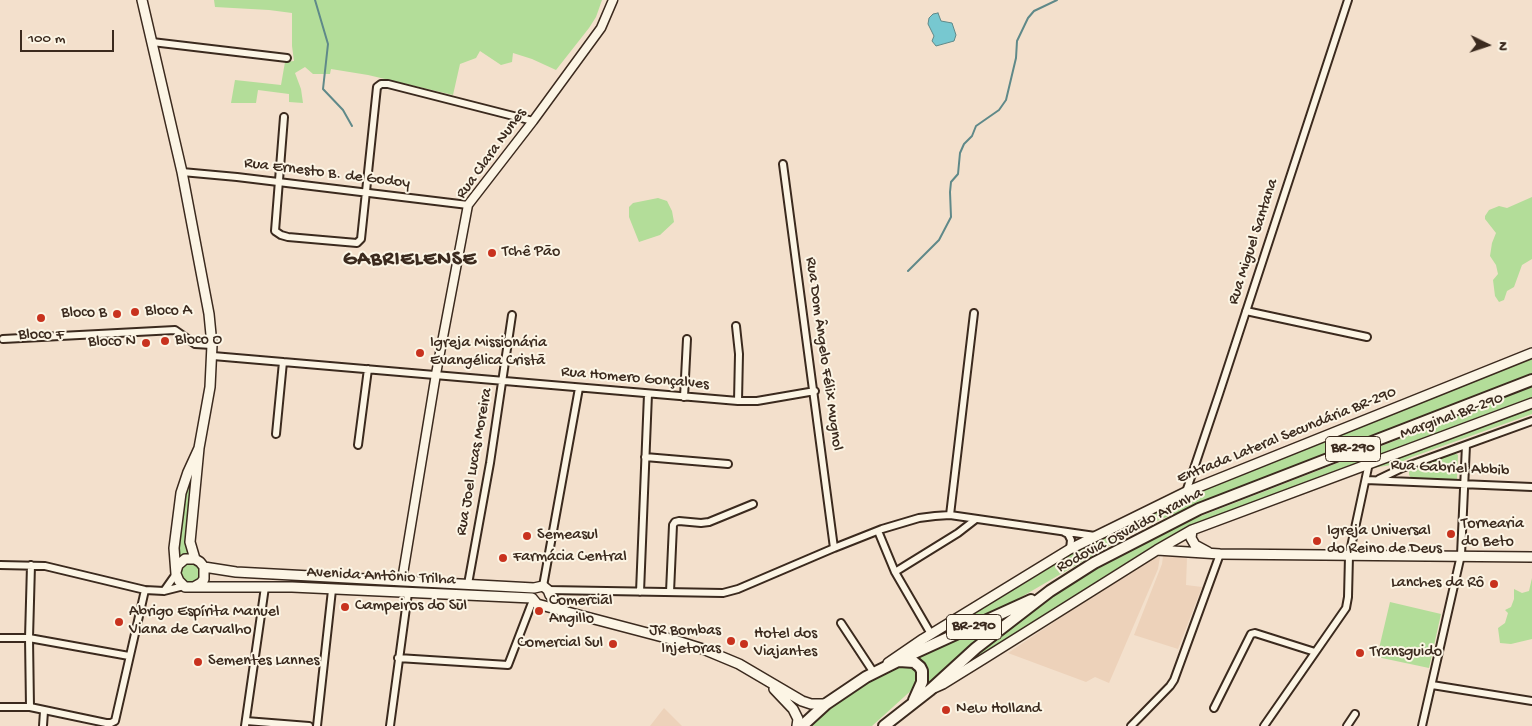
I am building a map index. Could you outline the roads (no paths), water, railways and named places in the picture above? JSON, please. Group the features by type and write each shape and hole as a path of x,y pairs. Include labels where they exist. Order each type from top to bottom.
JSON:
{"highway":[{"name":"Rodovia Osvaldo Aranha","path":"802,726 826,704 877,671 1050,590 1094,564 1199,509 1532,380"},
{"name":"Rodovia Osvaldo Aranha","path":"884,726 930,690 976,648 1050,590"},
{"path":"898,661 914,662 922,671 922,682 914,702"}],"main road":[{"path":"142,0 182,172 206,295 212,344 213,356 210,387 200,448 190,542 195,559"},
{"name":"Entrada Lateral Secundária BR-290","path":"877,671 932,634 1070,549 1095,536 1186,492 1532,353"},
{"name":"Marginal BR-290","path":"930,690 952,679 1192,530 1532,403"},
{"path":"176,574 178,565 190,558 200,562 204,567 204,579 201,583 188,587 178,581 176,574 174,548 181,493 200,448"},
{"path":"1192,530 1191,538 1194,545 1217,554"},
{"path":"1157,550 1217,554 1532,557"},
{"name":"Avenida Antônio Trilha","path":"204,567 236,572 402,580 544,590"},
{"name":"Avenida Antônio Trilha","path":"188,587 265,587 532,599 537,604 703,649 739,664 802,701 811,704 826,704"},
{"path":"532,599 531,592 544,590"},
{"path":"542,604 547,601 544,590"},
{"path":"544,590 566,612"},
{"name":"Avenida Antônio Trilha","path":"767,681 793,709 798,719 797,726"}],"street":[{"name":"Rua Clara Nunes","path":"402,580 436,376 468,205 533,121 601,28 613,0"},
{"name":"Rua Miguel Santana","path":"1186,492 1348,0"},
{"path":"152,42 287,58"},
{"path":"284,117 275,230 277,233 288,237 358,243 361,238 367,193 377,87 381,84 388,84 533,121"},
{"name":"Rua Dom Ângelo Félix Mugnol","path":"783,164 815,392 834,548"},
{"name":"Rua Ernesto B. de Godoy","path":"182,172 468,205"},
{"path":"1246,311 1367,337"},
{"path":"950,515 974,313"},
{"name":"Rua Joel Lucas Moreira","path":"468,584 503,382 512,315"},
{"path":"736,326 739,354 738,401"},
{"path":"3,339 175,330 195,344 212,344"},
{"path":"684,397 687,340"},
{"name":"Rua Homero Gonçalves","path":"213,356 738,401 756,401 815,392"},
{"path":"276,434 283,362"},
{"path":"358,445 368,369"},
{"path":"578,388 544,590 723,593 738,589 878,531 919,518 950,515 1095,536"},
{"path":"640,592 648,394"},
{"path":"1377,480 1402,468 1532,421"},
{"path":"1422,726 1462,555 1466,445"},
{"path":"645,457 728,464"},
{"path":"1264,726 1346,608 1350,556 1369,463"},
{"name":"Rua Gabriel Abbib","path":"1366,480 1532,487"},
{"path":"670,592 673,525 679,521 709,522 752,504"},
{"path":"895,572 958,533 976,519"},
{"path":"878,531 895,572 932,634"},
{"path":"1063,531 1068,534 1071,540 1070,549"},
{"path":"1131,726 1174,680 1217,554"},
{"path":"0,565 45,566 145,590 164,591 188,587"},
{"path":"30,707 28,638 31,565"},
{"path":"164,591 176,574"},
{"path":"265,587 245,723 309,726"},
{"path":"0,707 30,707 111,724 115,721 145,590"},
{"path":"316,726 332,590"},
{"path":"390,726 408,593"},
{"path":"398,658 508,665 532,599"},
{"path":"841,623 877,671"},
{"path":"1214,708 1251,634 1256,633 1316,652"},
{"path":"0,638 28,638 129,656"},
{"path":"1432,685 1532,701"},
{"path":"43,726 44,711"},
{"path":"1348,726 1355,714"}],"water":[{"path":"938,13 941,21 952,23 956,35 954,41 936,46 932,41 934,36 928,24 929,18 933,14"}],"waterway":[{"path":"315,0 328,44 323,89 343,110 352,126"},
{"path":"908,271 939,240 951,217 951,182 958,174 960,153 964,144 972,136 976,126 999,110 1006,100 1016,58 1017,41 1028,18 1034,11 1057,0"}],"place":[{"name":"Tchê Pão","path":"492,253"},
{"name":"Bloco A","path":"135,312"},
{"name":"Bloco B","path":"117,314"},
{"name":"Bloco F","path":"41,318"},
{"name":"Bloco O","path":"165,341"},
{"name":"Bloco N","path":"146,343"},
{"name":"Igreja Missionária Evangélica Cristã","path":"420,353"},
{"name":"Tornearia do Beto","path":"1451,534"},
{"name":"Semeasul","path":"527,536"},
{"name":"Igreja Universal do Reino de Deus","path":"1317,541"},
{"name":"Farmácia Central","path":"503,558"},
{"name":"Lanches da Rô","path":"1494,584"},
{"name":"Campeiros do Sul","path":"345,607"},
{"name":"Comercial Angillo","path":"539,611"},
{"name":"Abrigo Espírita Manuel Viana de Carvalho","path":"119,622"},
{"name":"JR Bombas Injetoras","path":"731,641"},
{"name":"Comercial Sul","path":"613,644"},
{"name":"Hotel dos Viajantes","path":"744,644"},
{"name":"Transguido","path":"1360,653"},
{"name":"Sementes Lannes","path":"198,662"},
{"name":"New Holland","path":"946,710"}],"district":[{"name":"GABRIELENSE","path":"410,261"}]}
